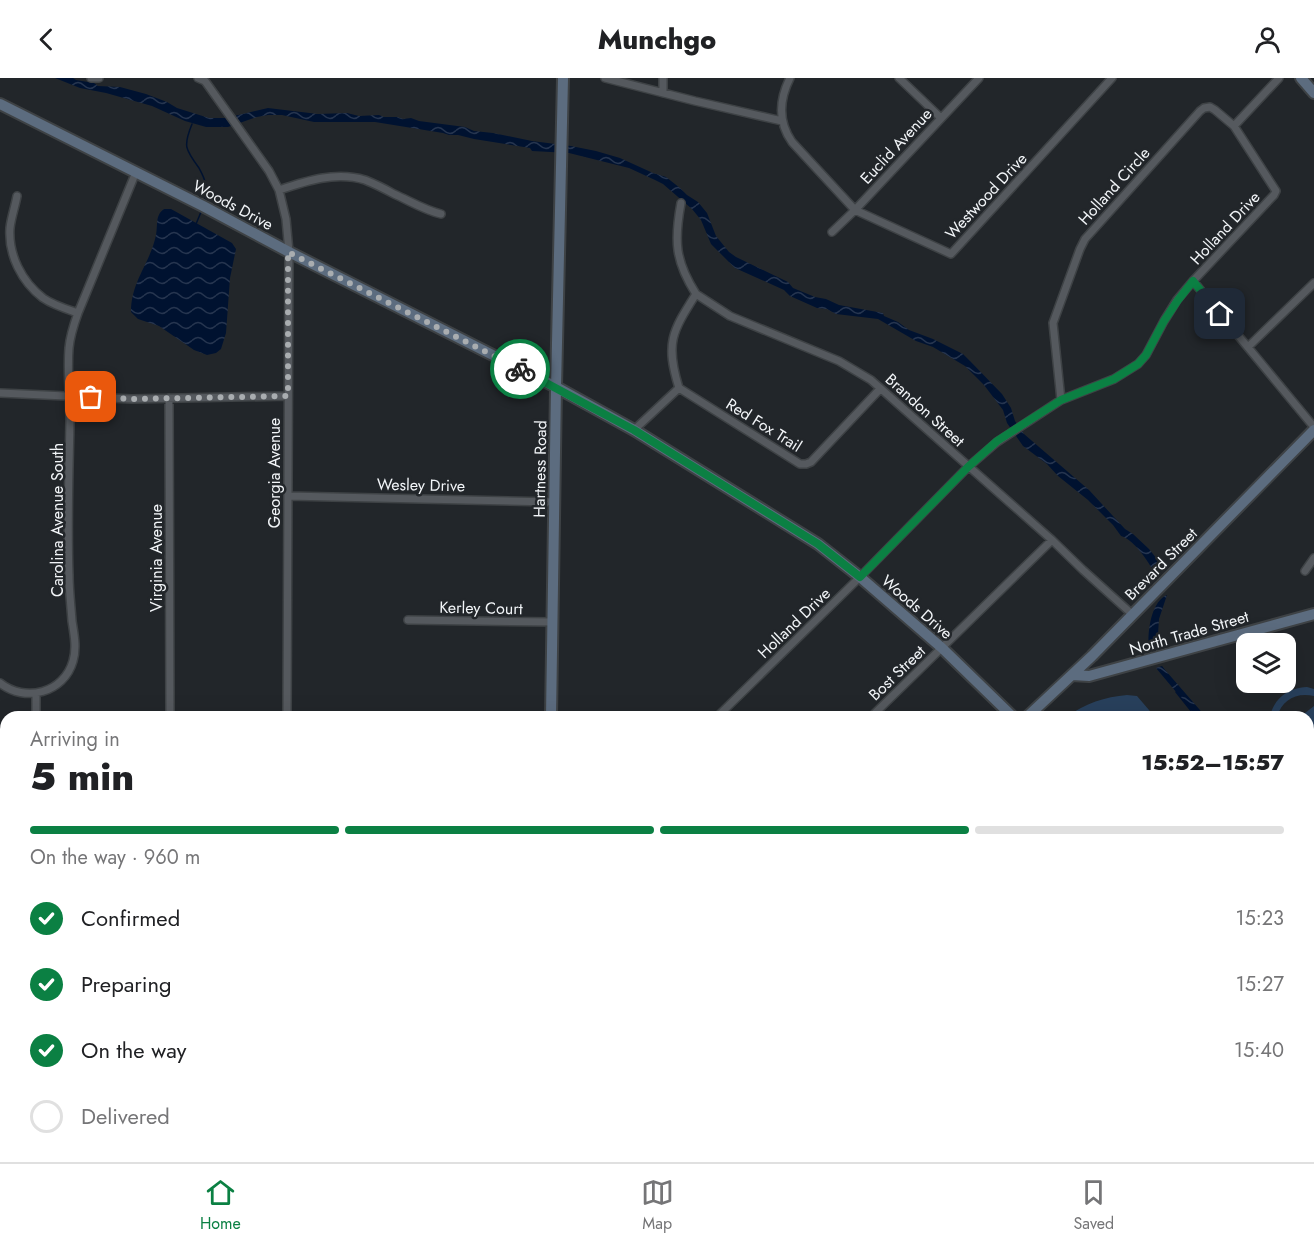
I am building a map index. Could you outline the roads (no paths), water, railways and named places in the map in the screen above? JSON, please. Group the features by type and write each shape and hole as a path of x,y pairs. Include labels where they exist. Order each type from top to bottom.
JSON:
{"street":[{"path":"92,78 99,78"},
{"name":"Hartness Road","path":"551,711 563,78"},
{"path":"604,78 782,121"},
{"path":"663,78 663,93"},
{"path":"790,78 782,100 782,121 785,132 855,210"},
{"path":"899,78 941,118"},
{"name":"Euclid Avenue","path":"832,231 855,210 979,78"},
{"name":"Westwood Drive","path":"855,210 951,254 1112,78"},
{"path":"1234,126 1279,78"},
{"path":"1301,78 1314,93"},
{"name":"Georgia Avenue","path":"204,79 269,171 279,190 285,219 288,252 287,711"},
{"name":"Woods Drive","path":"0,104 556,387 634,430 818,544 942,648 1007,711"},
{"name":"Holland Circle","path":"1061,400 1053,323 1085,239 1200,111 1210,107 1234,126"},
{"name":"Holland Drive","path":"723,711 968,467 997,441 1061,400 1114,379 1138,364 1146,355 1164,321 1193,281 1276,191 1234,126"},
{"name":"Carolina Avenue South","path":"36,694 60,683 74,660 69,567 69,348 72,330 136,172"},
{"path":"279,190 324,177 361,179 429,211 441,214"},
{"path":"17,196 10,229 11,250 18,269 29,286 44,299 78,313"},
{"path":"634,430 679,388 672,367 671,351 677,324 696,294 685,276 678,256 677,235 681,203"},
{"path":"1193,281 1314,429"},
{"path":"1248,347 1314,283"},
{"name":"Brandon Street","path":"696,294 730,316 839,361 860,373 1052,540 1133,615"},
{"name":"Red Fox Trail","path":"679,388 800,464 811,462 880,389"},
{"path":"0,393 132,399 288,396"},
{"name":"Virginia Avenue","path":"169,398 170,711"},
{"name":"Brevard Street","path":"1033,711 1133,615 1314,429"},
{"name":"Wesley Drive","path":"288,496 554,502"},
{"name":"Bost Street","path":"877,711 1052,540"},
{"path":"1305,571 1314,558"},
{"name":"North Trade Street","path":"1072,675 1089,676 1314,614"},
{"name":"Kerley Court","path":"408,620 553,622"},
{"path":"0,683 21,694 36,694 36,711"}],"water":[{"path":"55,78 73,78 98,86 120,87 146,94 177,108 209,118 226,118 268,108 318,114 347,113 359,116 411,118 596,151 666,177 698,202 707,213 716,236 736,257 788,282 793,288 815,297 839,305 883,313 884,316 909,330 963,354 1002,394 1024,434 1089,490 1125,529 1149,549 1161,564 1163,571 1155,573 1136,547 1121,536 1088,500 1023,446 1007,423 1003,410 984,385 965,366 878,319 836,314 827,309 817,308 735,268 711,244 701,220 692,209 663,184 629,168 569,153 532,151 530,148 375,122 314,122 282,115 268,115 228,127 206,127 185,121 152,106 80,88"},
{"path":"164,209 171,209 232,243 236,249 230,278 226,333 221,349 216,353 207,355 194,350 159,326 138,319 131,312 134,291 150,255 158,217"},
{"path":"1167,595 1159,619 1157,649 1149,651 1149,628 1153,612 1161,599"},
{"path":"1162,666 1201,711 1192,711 1156,668"}],"waterway":[{"path":"192,124 187,137 187,147 204,178 205,201"},
{"path":"196,224 201,212"},
{"path":"1176,692 1191,711"}]}
